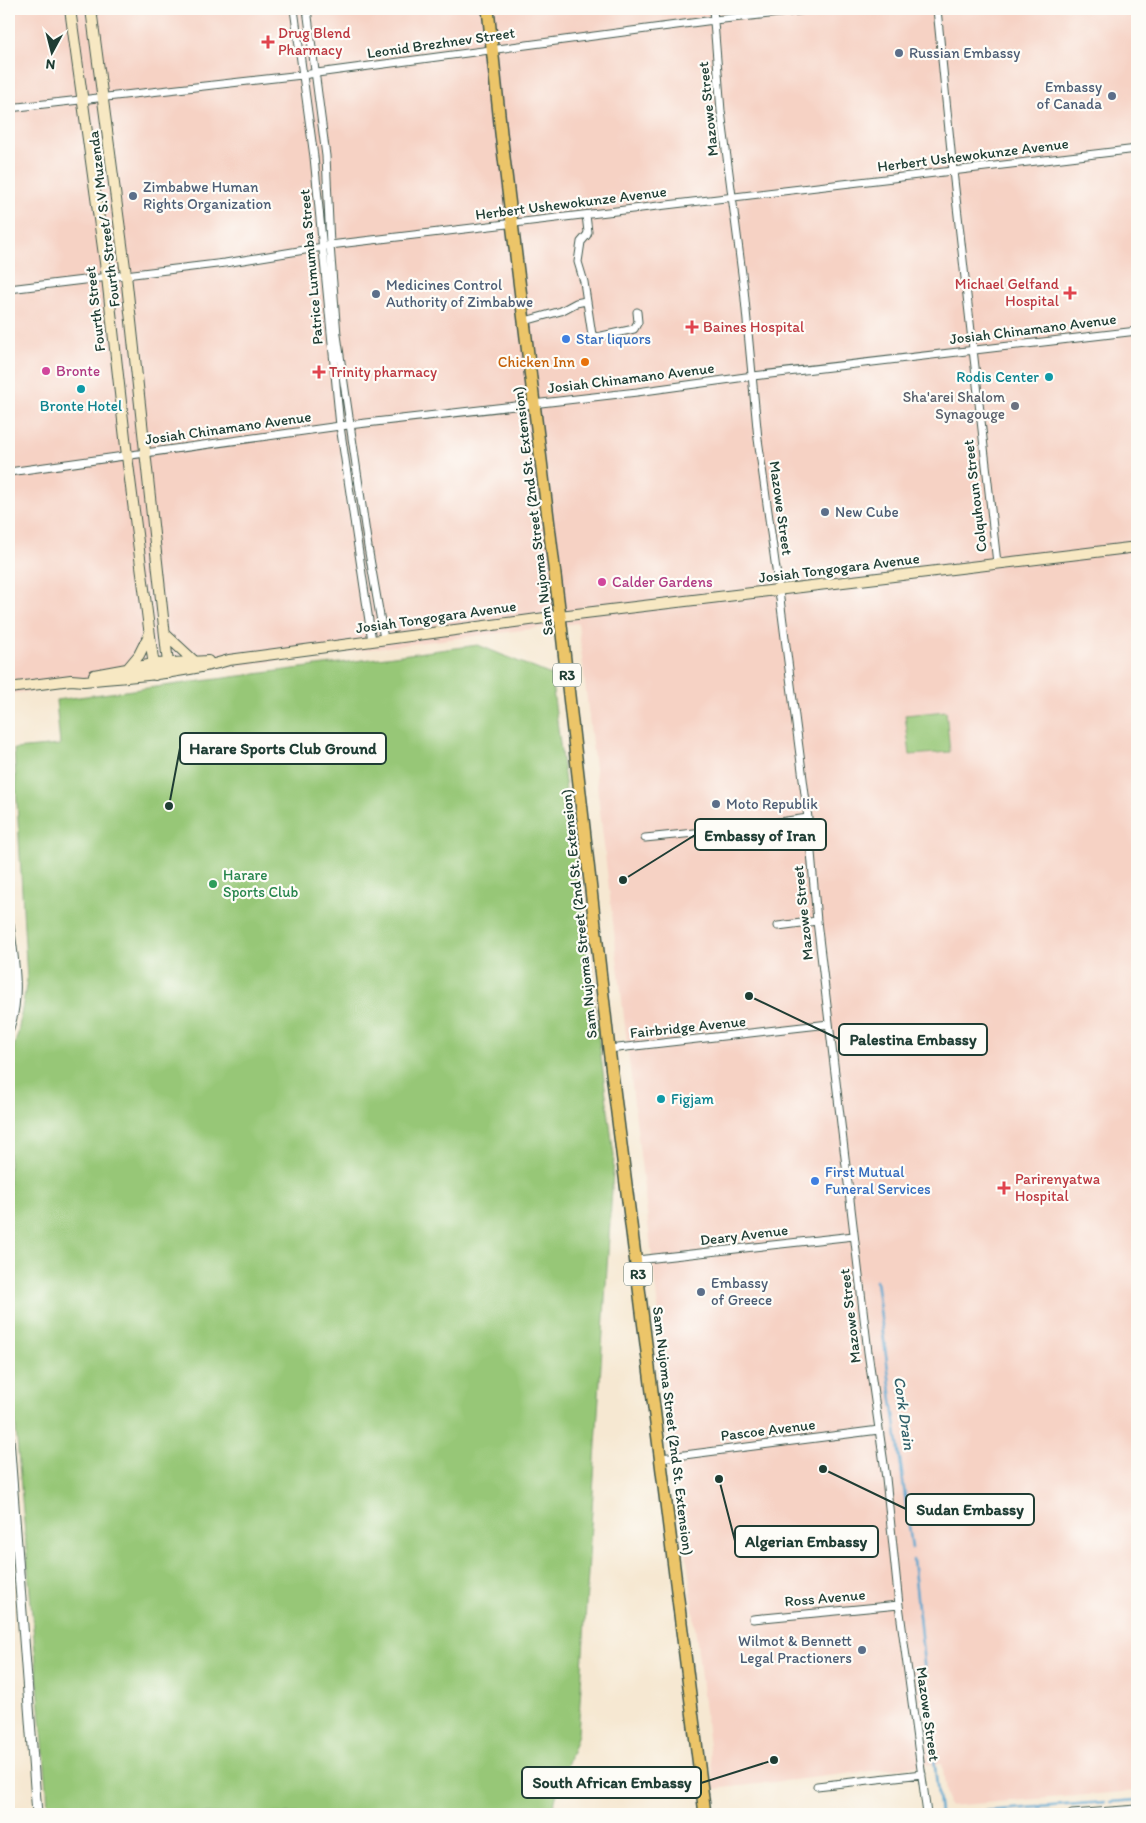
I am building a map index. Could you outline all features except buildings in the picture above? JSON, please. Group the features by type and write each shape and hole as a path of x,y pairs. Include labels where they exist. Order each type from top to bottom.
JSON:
{"highway":[{"name":"Sam Nujoma Street (2nd St. Extension)","path":"488,9 501,134 536,403 609,1049 637,1260 705,1814"}],"main road":[{"name":"Fourth Street","path":"70,9 107,277 154,669"},
{"name":"Fourth Street/ S.V Muzenda","path":"91,9 126,275 166,635"},
{"name":"Josiah Tongogara Avenue","path":"169,668 205,667 229,660 560,616 1137,547"},
{"path":"129,667 139,655 149,635"},
{"path":"166,635 194,662"},
{"path":"166,635 169,668"},
{"path":"71,680 84,681 169,668 194,662 229,660"},
{"path":"9,688 71,680 129,667 154,669"}],"street":[{"name":"Patrice Lumumba Street","path":"294,9 350,425 384,639"},
{"name":"Patrice Lumumba Street","path":"307,9 326,156 326,246 340,426 372,641"},
{"name":"Mazowe Street","path":"712,9 721,111 744,289 758,440 808,818 817,921 854,1236 899,1605 927,1814"},
{"name":"Leonid Brezhnev Street","path":"9,108 302,75 714,20 816,9"},
{"name":"Colquhoun Street","path":"936,9 997,563"},
{"name":"Herbert Ushewokunze Avenue","path":"9,289 225,263 326,246 1137,149"},
{"path":"586,215 588,232 581,242 578,262 592,335 597,338 634,329 638,322 637,312"},
{"path":"525,321 561,311 576,303 586,301"},
{"name":"Josiah Chinamano Avenue","path":"9,472 340,426 1137,331"},
{"path":"645,838 808,818"},
{"path":"778,926 817,921"},
{"path":"9,924 16,986 9,1028"},
{"name":"Fairbridge Avenue","path":"609,1049 829,1024"},
{"name":"Deary Avenue","path":"637,1260 854,1236"},
{"name":"Pascoe Avenue","path":"661,1458 879,1430"},
{"path":"9,1438 37,1814"},
{"name":"Ross Avenue","path":"753,1619 899,1605"},
{"path":"817,1786 922,1774"},
{"path":"1072,1814 1137,1809"}],"shaded area":[{"path":"9,9 1137,9 1137,1791 948,1806 942,1763 714,1789 578,623 9,694"}],"green space":[{"path":"478,645 551,675 614,1156 578,1734 550,1814 48,1814 9,1348 9,1064 18,1033 27,980 14,749 60,745 56,700"},
{"path":"946,711 950,752 910,755 905,715"}],"waterway":[{"name":"Cork Drain","path":"876,1281 912,1548"},
{"name":"Cork Drain","path":"913,1560 940,1814"},
{"name":"Cork Drain","path":"1110,1802 1137,1800"},
{"name":"Cork Drain","path":"946,1814 1105,1802"}],"place":[{"name":"Drug Blend Pharmacy","path":"268,42"},
{"name":"Russian Embassy","path":"899,53"},
{"name":"Embassy of Canada","path":"1112,96"},
{"name":"Zimbabwe Human Rights Organization","path":"133,196"},
{"name":"Michael Gelfand Hospital","path":"1070,293"},
{"name":"Medicines Control Authority of Zimbabwe","path":"376,294"},
{"name":"Baines Hospital","path":"692,327"},
{"name":"Star liquors","path":"566,339"},
{"name":"Chicken Inn","path":"585,362"},
{"name":"Bronte","path":"46,371"},
{"name":"Trinity pharmacy","path":"319,372"},
{"name":"Rodis Center","path":"1049,377"},
{"name":"Bronte Hotel","path":"81,389"},
{"name":"Sha'arei Shalom Synagouge","path":"1015,406"},
{"name":"New Cube","path":"825,512"},
{"name":"Calder Gardens","path":"602,582"},
{"name":"Moto Republik","path":"716,804"},
{"name":"Harare Sports Club Ground","path":"169,806"},
{"name":"Embassy of Iran","path":"623,880"},
{"name":"Harare Sports Club","path":"213,884"},
{"name":"Palestina Embassy","path":"749,996"},
{"name":"Figjam","path":"661,1099"},
{"name":"First Mutual Funeral Services","path":"815,1181"},
{"name":"Parirenyatwa Hospital","path":"1004,1188"},
{"name":"Embassy of Greece","path":"701,1292"},
{"name":"Sudan Embassy","path":"823,1469"},
{"name":"Algerian Embassy","path":"719,1479"},
{"name":"Wilmot & Bennett Legal Practioners","path":"862,1650"},
{"name":"South African Embassy","path":"774,1760"}]}
